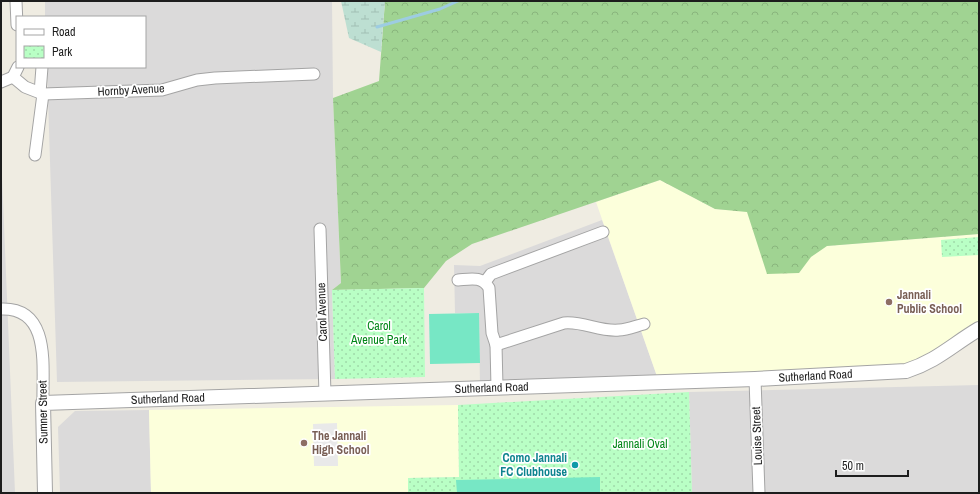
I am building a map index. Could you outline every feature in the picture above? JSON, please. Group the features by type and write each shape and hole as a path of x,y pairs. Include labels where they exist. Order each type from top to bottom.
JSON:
{"street":[{"path":"16,1 17,16"},
{"path":"35,155 42,68"},
{"path":"1,82 15,72 25,86 41,94"},
{"name":"Hornby Avenue","path":"41,94 162,90 197,80 214,78 314,74"},
{"name":"Carol Avenue","path":"320,229 325,394"},
{"path":"485,282 491,274 603,232"},
{"path":"458,280 479,279 485,282 489,288 491,298 492,333 496,346 497,388"},
{"name":"Sumner Street","path":"1,309 12,309 23,313 32,321 38,331 41,346 45,493"},
{"path":"496,346 564,323 574,322 605,330 620,330 644,324"},
{"name":"Sutherland Road","path":"43,404 755,379 906,371 924,365 938,358 979,329"},
{"name":"Louise Street","path":"755,379 759,493"}],"shaded area":[{"path":"45,1 332,1 333,98 341,283 332,290 335,379 57,382 47,68 146,68 146,16 45,16"},
{"path":"1,152 15,493 1,493"},
{"path":"660,180 715,209 747,211 799,273 810,257 826,246 979,234 979,331 924,365 659,382 596,202"},
{"path":"602,220 659,382 480,388 479,313 455,313 454,265 480,266"},
{"path":"979,385 979,493 692,493 689,392"},
{"name":"The Jannali High School","path":"458,405 459,477 408,478 408,493 151,493 149,410"},
{"path":"149,410 151,493 60,493 58,427 75,411"},
{"path":"337,423 338,466 314,466 313,424"}],"green space":[{"path":"341,1 385,1 381,52 349,38"},
{"path":"385,1 979,1 979,234 827,246 811,257 799,273 767,274 747,212 715,209 660,180 472,244 446,261 424,288 332,290 341,283 333,98 379,81"},
{"path":"979,237 979,255 942,257 941,240"},
{"name":"Carol Avenue Park","path":"424,288 425,377 335,379 332,290"},
{"path":"479,313 480,363 430,364 429,314"},
{"name":"Jannali Oval","path":"689,392 692,493 408,493 408,478 459,477 458,405"},
{"path":"600,477 600,493 457,493 456,480"}],"waterway":[{"path":"377,27 440,9 458,1"}],"place":[{"name":"Jannali Public School","path":"889,302"},
{"name":"The Jannali High School","path":"304,443"},
{"name":"Como Jannali FC Clubhouse","path":"575,465"}]}
